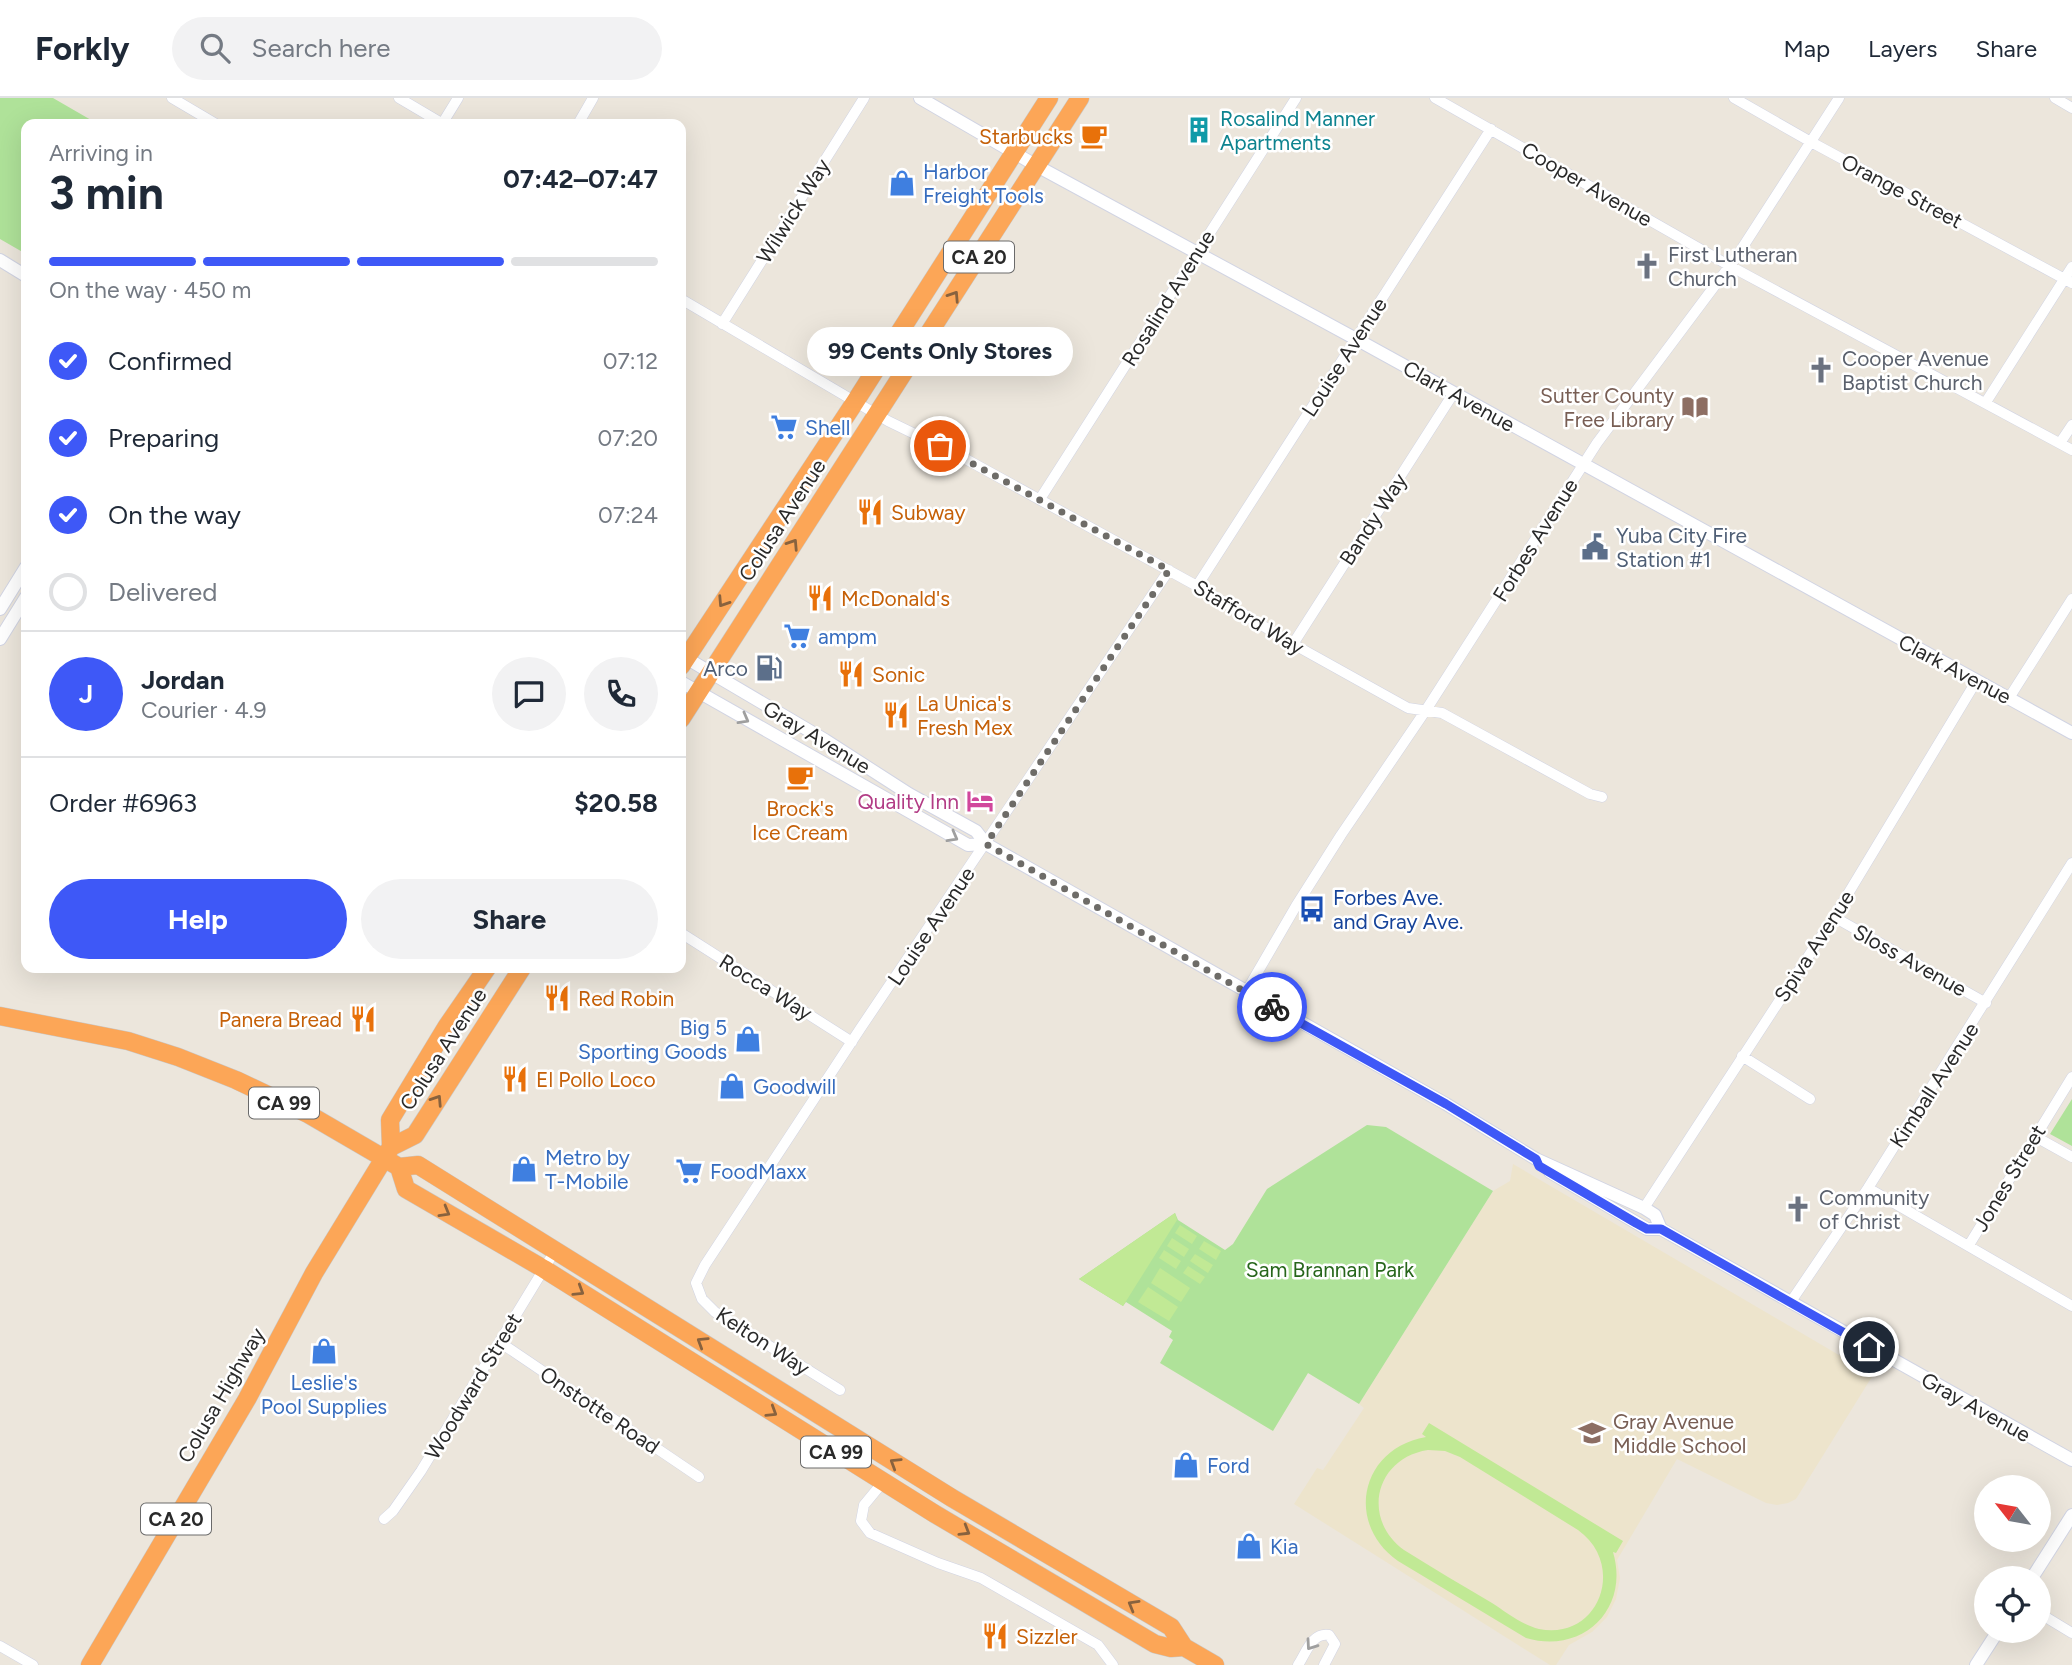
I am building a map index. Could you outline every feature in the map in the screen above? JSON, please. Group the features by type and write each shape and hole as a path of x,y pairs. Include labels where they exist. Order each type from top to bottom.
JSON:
{"highway":[{"name":"Colusa Avenue","path":"686,656 855,402 1049,98"},
{"name":"Colusa Avenue","path":"686,712 1080,98"},
{"name":"Colusa Avenue","path":"392,1158 390,1120 447,1026 484,973"},
{"name":"Colusa Avenue","path":"392,1158 415,1135 519,973"},
{"name":"CA 99","path":"0,1016 128,1041 178,1057 236,1080 392,1158 418,1165 941,1491 1171,1627 1184,1647 1215,1665"},
{"name":"CA 99","path":"392,1158 406,1189 544,1269 883,1482 1155,1644 1171,1648 1184,1647"},
{"name":"Colusa Highway","path":"90,1665 247,1399 314,1273 392,1158"}],"main road":[{"name":"Clark Avenue","path":"920,98 1037,166 1356,338 1453,394 2072,733"},
{"path":"0,260 21,273"},
{"path":"0,609 21,576"},
{"path":"0,639 21,605"},
{"name":"Gray Avenue","path":"686,661 711,673 825,740 906,792 976,831 986,844 1446,1104 1536,1159 1644,1208 1656,1215 1661,1229"},
{"name":"Gray Avenue","path":"686,685 968,845 986,844"},
{"name":"Gray Avenue","path":"1536,1159 1539,1166 1636,1223 1647,1229 1661,1229 2072,1460"},
{"path":"2040,1566 2072,1515"},
{"path":"1976,1665 1990,1643"}],"street":[{"path":"172,98 208,119"},
{"path":"399,98 434,119"},
{"path":"445,119 457,98"},
{"path":"581,119 593,98"},
{"name":"Wilwick Way","path":"722,324 864,98"},
{"name":"Rosalind Avenue","path":"1040,499 1296,98"},
{"name":"Cooper Avenue","path":"1434,98 1730,266 2072,450"},
{"name":"Orange Street","path":"1734,98 2068,281"},
{"name":"Forbes Avenue","path":"1246,992 1341,835 1426,710 1583,464 1730,266 1839,98"},
{"path":"2054,98 2072,108"},
{"name":"Louise Avenue","path":"1197,586 1491,129"},
{"path":"1986,402 2068,281 2072,267"},
{"name":"Stafford Way","path":"686,302 877,415 962,457 1169,570 1408,708 1442,713 1590,794 1602,797"},
{"name":"Bandy Way","path":"1293,644 1453,394"},
{"path":"2060,443 2072,425"},
{"name":"Louise Avenue","path":"696,1283 705,1265 852,1042 1169,570"},
{"path":"2009,698 2072,598"},
{"name":"Spiva Avenue","path":"1644,1208 1833,917 1977,680"},
{"name":"Kimball Avenue","path":"1790,1303 1868,1188 2072,863"},
{"name":"Sloss Avenue","path":"1833,917 1986,1003"},
{"name":"Rocca Way","path":"686,936 852,1042"},
{"path":"1742,1056 1810,1099"},
{"name":"Jones Street","path":"1969,1244 2072,1077"},
{"path":"2034,1136 2072,1157"},
{"path":"1868,1188 2072,1306"},
{"name":"Woodward Street","path":"384,1519 393,1511 421,1471 556,1250"},
{"name":"Kelton Way","path":"696,1283 702,1299 715,1312 840,1390"},
{"name":"Onstotte Road","path":"500,1343 699,1477"},
{"path":"883,1482 864,1506 861,1521 870,1533 938,1563 981,1578 1098,1645 1113,1665"},
{"path":"2051,1620 2072,1633"},
{"path":"1298,1665 1314,1639 1324,1634 1329,1635 1335,1644 1324,1665"},
{"path":"0,1646 33,1665"}],"shaded area":[{"name":"Gray Avenue Middle School","path":"1513,1164 1873,1375 1796,1499 1788,1503 1766,1503 1677,1459 1617,1560 1620,1578 1616,1599 1607,1617 1592,1632 1569,1645 1556,1665 1550,1665 1294,1504 1317,1468 1323,1470 1364,1408 1359,1404 1493,1191 1510,1181"}],"green space":[{"path":"0,98 53,98 89,119 21,119 21,251 0,239"},
{"path":"2072,1099 2072,1146 2050,1134"},
{"name":"Sam Brannan Park","path":"1367,1125 1386,1127 1493,1191 1359,1404 1308,1373 1273,1431 1160,1363 1173,1340 1169,1337 1172,1331 1126,1302 1123,1306 1079,1279 1175,1213 1178,1220 1225,1250 1233,1244 1267,1189"},
{"path":"1175,1213 1177,1220 1123,1306 1079,1279"},
{"path":"1180,1225 1197,1236 1192,1244 1175,1233"},
{"path":"1172,1238 1189,1249 1184,1257 1167,1246"},
{"path":"1204,1241 1221,1251 1216,1260 1199,1249"},
{"path":"1164,1250 1181,1261 1176,1269 1159,1258"},
{"path":"1195,1254 1213,1265 1208,1273 1190,1261"},
{"path":"1188,1266 1205,1277 1200,1284 1183,1273"},
{"path":"1160,1268 1190,1288 1181,1302 1151,1283"},
{"path":"1148,1287 1178,1307 1169,1321 1138,1302"},
{"path":"1429,1423 1623,1541 1616,1553 1613,1552 1615,1592 1608,1609 1597,1623 1566,1640 1547,1642 1526,1638 1398,1561 1381,1545 1370,1527 1366,1508 1367,1489 1374,1471 1387,1456 1404,1444 1426,1437 1422,1434","holes":["1428,1450 1445,1451 1460,1457 1578,1530 1593,1545 1601,1562 1603,1580 1599,1597 1591,1612 1577,1624 1560,1630 1526,1625 1404,1550 1391,1537 1382,1522 1379,1507 1380,1491 1386,1477 1410,1455"]}],"way so far":[{"path":"940,446 1169,570 986,844 1272,1007"}],"place":[{"name":"Rosalind Manner Apartments","path":"1199,130"},
{"name":"Starbucks","path":"1094,136"},
{"name":"Harbor Freight Tools","path":"902,183"},
{"name":"First Lutheran Church","path":"1647,266"},
{"name":"Cooper Avenue Baptist Church","path":"1821,370"},
{"name":"Sutter County Free Library","path":"1695,407"},
{"name":"Shell","path":"784,427"},
{"name":"99 Cents Only Stores","path":"940,446"},
{"name":"Subway","path":"870,512"},
{"name":"Yuba City Fire Station #1","path":"1595,547"},
{"name":"McDonald's","path":"820,598"},
{"name":"ampm","path":"797,636"},
{"name":"Arco","path":"769,668"},
{"name":"Sonic","path":"851,674"},
{"name":"La Unica's Fresh Mex","path":"896,715"},
{"name":"Brock's Ice Cream","path":"800,777"},
{"name":"Quality Inn","path":"980,801"},
{"name":"Forbes Ave. and Gray Ave.","path":"1312,909"},
{"name":"Red Robin","path":"557,998"},
{"name":"Panera Bread","path":"363,1019"},
{"name":"Big 5 Sporting Goods","path":"748,1039"},
{"name":"El Pollo Loco","path":"515,1079"},
{"name":"Goodwill","path":"732,1086"},
{"name":"Metro by T-Mobile","path":"524,1169"},
{"name":"FoodMaxx","path":"689,1171"},
{"name":"Community of Christ","path":"1798,1209"},
{"name":"Leslie's Pool Supplies","path":"324,1351"},
{"name":"Gray Avenue Middle School","path":"1592,1433"},
{"name":"Ford","path":"1186,1465"},
{"name":"Kia","path":"1249,1546"},
{"name":"Sizzler","path":"995,1636"}],"route":[{"path":"1272,1007 1446,1104 1536,1159 1539,1166 1636,1223 1647,1229 1661,1229 1869,1347"}]}
